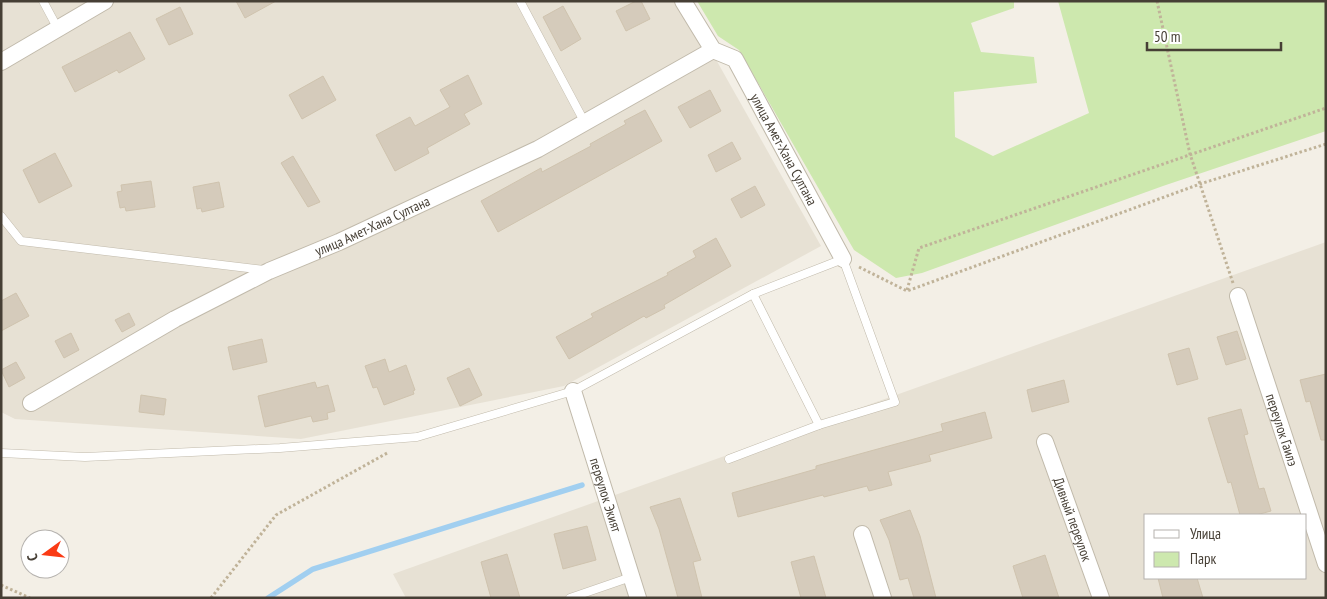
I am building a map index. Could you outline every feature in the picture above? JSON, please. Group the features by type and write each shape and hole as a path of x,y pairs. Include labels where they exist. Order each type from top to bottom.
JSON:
{"street":[{"path":"1,62 105,1"},
{"path":"683,1 714,50"},
{"name":"улица Амет-Хана Султана","path":"31,403 175,319 269,271 404,212 538,149 714,50 735,59 843,259"},
{"name":"переулок Гаилэ","path":"1238,296 1326,564"},
{"name":"переулок Экият","path":"573,391 638,598"},
{"name":"Дивный переулок","path":"1045,442 1101,598"},
{"path":"862,534 882,598"}],"lane":[{"path":"43,1 58,29"},
{"path":"520,1 585,123"},
{"path":"1,216 21,241 269,271"},
{"path":"1,452 85,457 280,448 417,437 573,391 753,294 843,259 895,402 819,425 729,459"},
{"path":"753,294 819,425"},
{"path":"570,598 631,577"}],"path":[{"path":"1157,1 1190,154 1238,296"},
{"path":"907,291 918,248 1326,108"},
{"path":"843,259 907,291 1200,184 1326,144"},
{"path":"211,598 276,515 392,451"},
{"path":"1,585 30,598"}],"shaded area":[{"path":"1,1 683,1 821,246 564,386 301,439 15,419 1,412"},
{"path":"1326,242 1326,598 406,598 393,574"}],"green space":[{"path":"697,1 1014,1 1014,8 971,23 981,52 1034,57 1037,83 954,92 955,137 993,156 1089,113 1058,1 1326,1 1326,131 1163,186 922,273 896,278 854,250 739,50 718,36"}],"building":[{"path":"236,1 276,1 245,18"},
{"path":"636,1 641,1 650,19 626,31 616,11"},
{"path":"563,6 581,39 561,51 543,17"},
{"path":"180,7 193,34 169,45 156,19"},
{"path":"130,32 145,59 119,73 117,70 75,92 62,67"},
{"path":"468,75 482,104 464,114 470,124 427,148 429,153 395,171 376,135 410,117 415,126 450,107 440,90"},
{"path":"323,76 336,100 302,119 289,95"},
{"path":"710,90 721,111 690,128 678,107"},
{"path":"645,110 662,141 498,232 481,201 541,168 542,172 591,146 590,144 626,124 624,121"},
{"path":"732,142 741,159 716,172 708,155"},
{"path":"55,153 72,186 39,203 23,170"},
{"path":"293,156 320,202 308,207 281,163"},
{"path":"151,181 155,207 126,211 125,207 120,208 117,192 122,191 121,185"},
{"path":"219,182 224,207 202,212 201,208 197,209 193,187"},
{"path":"755,186 765,205 741,218 731,199"},
{"path":"716,238 731,266 664,305 665,308 646,318 644,316 569,359 556,337 593,317 591,314 668,275 667,273 696,257 693,251"},
{"path":"16,293 29,316 1,331 1,301"},
{"path":"129,313 135,325 122,332 115,320"},
{"path":"1237,331 1246,359 1226,365 1217,337"},
{"path":"71,333 79,350 64,358 55,341"},
{"path":"262,339 267,362 233,370 228,347"},
{"path":"1189,348 1198,379 1177,385 1168,354"},
{"path":"385,359 389,372 406,365 415,390 413,391 414,394 384,405 377,387 373,388 365,366"},
{"path":"16,362 25,378 9,387 1,370"},
{"path":"469,368 482,395 460,406 447,378"},
{"path":"1326,374 1326,440 1321,440 1310,401 1306,402 1300,380"},
{"path":"1064,380 1069,402 1032,412 1027,390"},
{"path":"315,382 317,388 328,385 335,411 327,413 328,419 313,422 311,416 265,427 258,396"},
{"path":"141,395 166,399 164,415 139,412"},
{"path":"1241,409 1248,434 1244,435 1259,489 1264,488 1271,511 1260,514 1240,514 1231,482 1228,483 1208,418"},
{"path":"985,412 992,438 929,455 931,461 888,472 892,485 869,491 867,486 824,497 823,495 738,517 732,493 816,469 816,466 943,431 941,424"},
{"path":"680,498 701,560 693,562 702,598 678,598 659,529 650,507"},
{"path":"910,510 920,536 936,598 914,598 908,578 900,580 889,540 880,520"},
{"path":"587,526 596,560 563,569 554,534"},
{"path":"507,554 520,598 491,598 481,562"},
{"path":"1045,555 1059,598 1023,598 1013,566"},
{"path":"814,556 826,598 801,598 791,562"},
{"path":"1158,579 1197,579 1203,598 1163,598"}],"waterway":[{"path":"268,598 313,569 582,485"}]}
